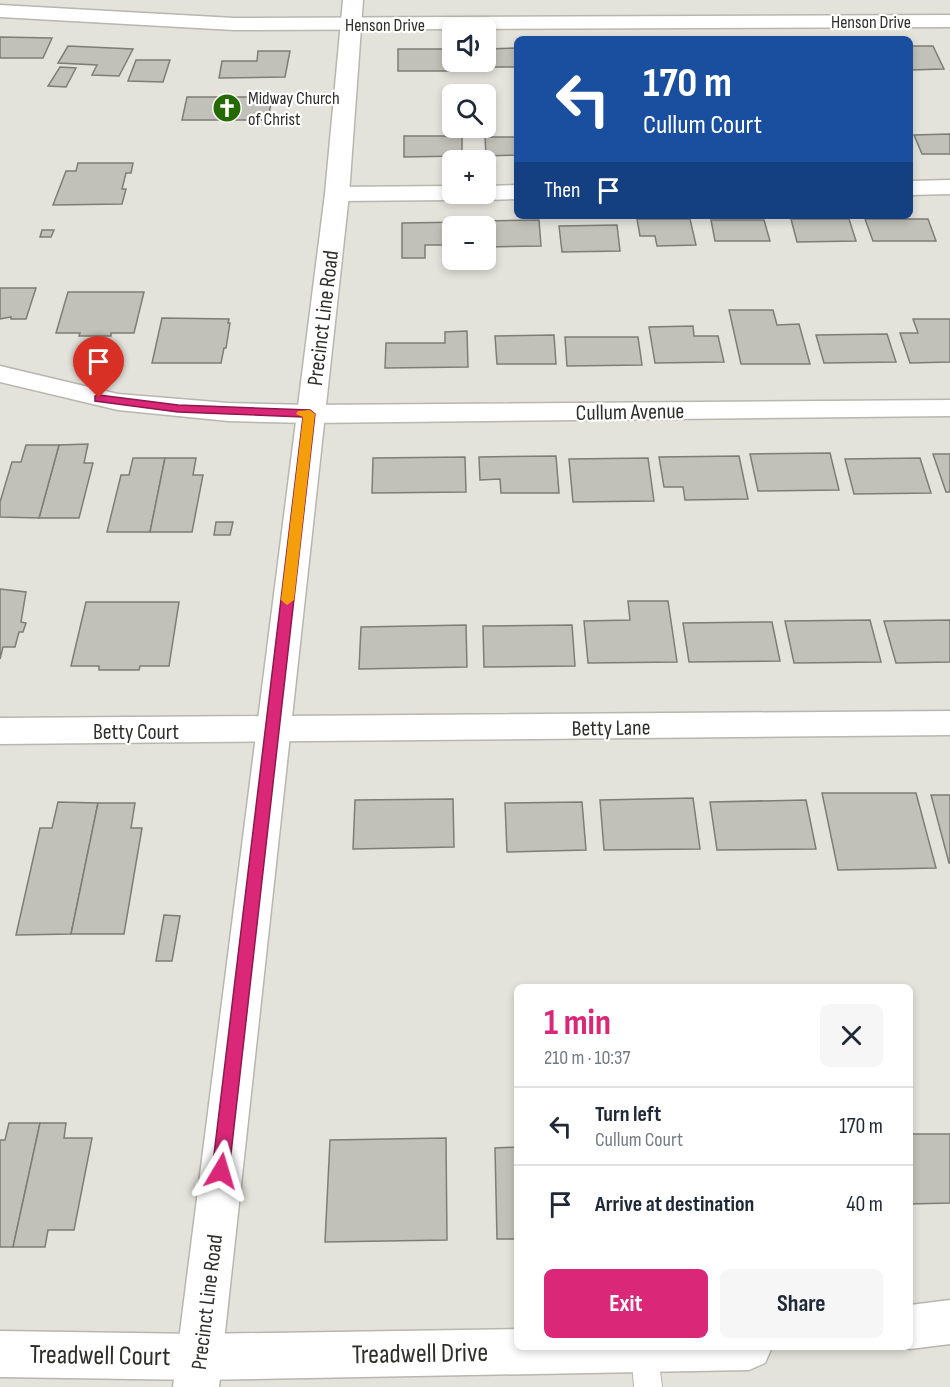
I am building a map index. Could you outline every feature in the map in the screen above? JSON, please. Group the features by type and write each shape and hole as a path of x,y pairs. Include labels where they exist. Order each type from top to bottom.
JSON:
{"street":[{"name":"Henson Drive","path":"0,11 188,22 352,12 950,21"},
{"name":"Precinct Line Road","path":"197,1372 337,194 352,12"},
{"path":"913,188 950,187"},
{"path":"496,193 514,192"},
{"path":"337,194 442,193"},
{"name":"Cullum Avenue","path":"0,374 118,402 228,412 310,414 950,408"},
{"name":"Betty Lane","path":"272,730 950,723"},
{"name":"Betty Court","path":"0,730 272,730"},
{"path":"913,1327 950,1322"},
{"name":"Treadwell Drive","path":"197,1372 646,1368 734,1350"},
{"name":"Treadwell Court","path":"0,1354 197,1372"}],"building":[{"path":"0,37 52,38 43,58 0,58"},
{"path":"68,46 133,49 119,76 92,75 97,65 58,63"},
{"path":"913,46 933,46 944,69 913,70"},
{"path":"514,48 514,67 496,67 496,49"},
{"path":"398,49 442,49 442,71 398,71"},
{"path":"258,51 290,51 285,77 219,78 222,61 257,61"},
{"path":"136,60 170,60 163,82 128,81"},
{"path":"60,67 76,68 66,87 48,86"},
{"name":"Midway Church of Christ","path":"187,97 272,97 268,120 182,120"},
{"path":"950,134 950,154 922,154 914,135"},
{"path":"404,136 462,138 462,150 442,150 442,156 404,157"},
{"path":"514,137 514,155 496,156 496,150 486,150 485,138"},
{"path":"78,163 133,163 131,173 126,173 122,189 126,189 122,204 53,205 66,171 76,171"},
{"path":"637,219 690,219 696,245 657,246 655,236 640,236"},
{"path":"791,219 849,219 856,241 797,242"},
{"path":"865,219 928,219 936,241 873,241"},
{"path":"539,220 541,246 496,247 496,221"},
{"path":"711,220 764,220 770,241 715,241"},
{"path":"442,222 442,245 425,245 425,258 402,258 402,223"},
{"path":"617,225 620,251 562,252 559,226"},
{"path":"42,230 54,230 51,237 40,237"},
{"path":"0,288 36,288 26,319 11,319 11,317 0,319"},
{"path":"68,292 144,292 134,333 79,336 80,333 56,333"},
{"path":"729,310 773,310 777,325 799,324 810,364 741,364"},
{"path":"162,318 229,319 226,348 224,348 221,363 152,363"},
{"path":"913,319 950,319 950,362 910,363 900,333 918,333"},
{"path":"693,326 694,336 718,336 724,362 655,363 649,327"},
{"path":"467,331 468,367 385,368 386,343 445,343 445,332"},
{"path":"887,334 896,362 824,363 816,335"},
{"path":"554,335 556,364 497,364 495,336"},
{"path":"565,337 638,337 642,365 567,366"},
{"path":"88,444 84,463 93,463 79,518 39,518 59,445"},
{"path":"26,445 59,445 39,518 0,517 0,502 12,462 21,462"},
{"path":"830,453 839,490 758,491 750,454"},
{"path":"933,454 950,454 950,492 946,492"},
{"path":"556,456 559,493 501,493 500,479 480,480 479,457"},
{"path":"739,456 748,499 685,500 683,487 664,487 659,457"},
{"path":"465,457 466,492 372,493 373,458"},
{"path":"133,458 165,458 150,532 107,532 121,475 129,475"},
{"path":"165,458 196,458 193,475 203,475 192,532 150,532"},
{"path":"648,458 654,501 573,502 569,459"},
{"path":"920,458 931,493 854,494 845,459"},
{"path":"216,522 233,522 230,535 214,535"},
{"path":"0,589 26,592 21,622 26,623 23,632 19,632 15,647 3,647 0,659"},
{"path":"628,601 668,601 677,662 588,663 584,621 630,620"},
{"path":"86,602 179,602 169,666 140,666 139,670 99,670 99,666 71,666"},
{"path":"870,620 881,662 794,663 785,621"},
{"path":"950,620 950,662 896,663 884,621"},
{"path":"772,622 780,661 689,662 683,623"},
{"path":"466,625 467,667 359,669 361,627"},
{"path":"572,625 575,666 484,667 483,626"},
{"path":"822,793 916,793 936,868 838,870"},
{"path":"931,795 950,795 950,863 949,863"},
{"path":"693,798 700,849 604,850 600,800"},
{"path":"453,799 454,847 353,849 355,800"},
{"path":"806,800 816,849 717,850 710,802"},
{"path":"58,802 98,803 71,934 16,935 40,828 52,828"},
{"path":"582,802 586,850 507,852 505,803"},
{"path":"98,803 135,803 131,828 142,828 124,934 71,934"},
{"path":"164,915 180,916 172,961 156,961"},
{"path":"9,1123 40,1123 13,1247 0,1247 0,1140 5,1140"},
{"path":"40,1123 66,1123 64,1138 92,1138 74,1230 48,1230 45,1247 13,1247"},
{"path":"913,1134 950,1134 950,1203 913,1204"},
{"path":"446,1138 447,1240 325,1242 330,1140"},
{"path":"514,1147 514,1239 497,1239 495,1148"}],"slow traffic":[{"path":"287,600 310,414 302,414"}],"place":[{"name":"Midway Church of Christ","path":"227,108"}],"route":[{"path":"99,398 118,402 228,412 310,414 221,1171"}]}
